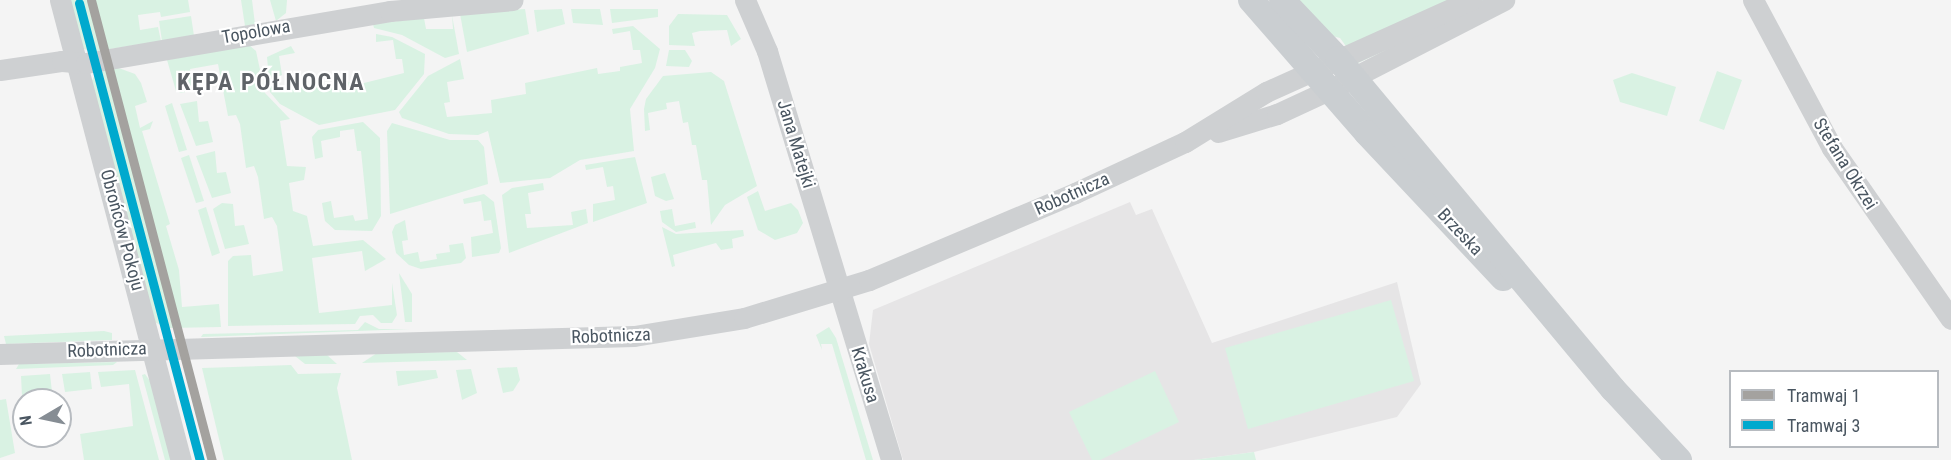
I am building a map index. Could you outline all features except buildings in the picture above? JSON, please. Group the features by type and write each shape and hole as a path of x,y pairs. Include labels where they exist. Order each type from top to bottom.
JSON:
{"main road":[{"name":"Brzeska","path":"1251,0 1329,90 1587,366 1613,389 1680,460"},
{"name":"Brzeska","path":"1282,0 1346,68 1565,326 1613,389"}],"street":[{"name":"Obrońców Pokoju","path":"60,0 154,349 181,460"},
{"name":"Topolowa","path":"0,70 77,63 378,13 513,0"},
{"name":"Jana Matejki","path":"745,0 767,51 839,290"},
{"name":"Robotnicza","path":"0,354 659,334 744,318 839,290 937,254 1185,142 1276,114 1329,90 1346,68 1471,0"},
{"name":"Robotnicza","path":"1185,142 1266,92 1312,71 1346,68 1504,0"},
{"name":"Stefana Okrzei","path":"1753,0 1807,104 1846,171 1951,319"},
{"name":"Krakusa","path":"839,290 891,460"}],"shaded area":[{"path":"1130,202 1136,215 1152,209 1212,343 1397,282 1421,384 1397,417 1254,452 1194,460 903,460 869,344 873,310"}],"green space":[{"path":"70,0 188,0 190,12 161,17 160,12 138,15 140,30 158,27 161,41 91,52 82,48"},
{"path":"241,0 252,0 255,24 245,26"},
{"path":"270,0 287,0 286,13 276,21"},
{"path":"1289,0 1495,0 1358,63 1340,38 1328,35"},
{"path":"525,9 529,34 467,52 460,14"},
{"path":"562,9 565,24 537,32 534,10"},
{"path":"571,9 600,9 603,25 573,23"},
{"path":"610,9 658,9 658,17 612,23"},
{"path":"678,14 727,15 741,39 731,46 727,30 700,31 692,33 695,46 669,45 669,26"},
{"path":"452,15 459,54 445,58 402,35 374,28 373,24 424,18 426,29 453,29"},
{"path":"191,16 194,36 162,41 159,21"},
{"path":"633,26 660,49 655,68 630,109 634,151 580,160 550,178 500,183 488,131 478,135 449,134 402,118 399,112 428,76 460,59 464,79 447,82 450,102 444,103 447,117 492,113 491,100 526,94 525,83 597,68 598,74 620,71 620,67 642,63 640,50 633,50 630,31 613,34 612,29"},
{"path":"376,34 392,37 425,54 424,74 395,110 319,125 280,104 270,92 267,57 291,46 295,53 279,56 282,75 276,77 278,90 359,81 360,84 404,73 402,59 396,59 393,40 376,42"},
{"path":"249,45 256,51 265,93 290,119 280,121 287,166 306,167 304,180 289,183 293,211 307,216 313,246 363,240 386,259 365,271 362,251 312,258 319,313 392,305 392,283 397,315 392,323 381,323 373,315 360,316 355,324 228,326 228,261 233,256 251,255 253,276 283,271 277,226 272,217 264,219 258,177 254,166 246,168 240,124 236,115 228,116 218,64 190,69 195,90 181,93 176,91 167,60"},
{"path":"669,50 685,50 692,61 689,67 666,66"},
{"path":"116,67 135,74 141,83 147,102 135,106 140,128 153,121 150,129 142,131 170,224 166,226 179,270 182,307 219,304 221,327 169,328 154,322 91,82 96,73"},
{"path":"1717,71 1742,80 1724,130 1699,121"},
{"path":"711,72 724,81 757,186 725,205 711,225 707,180 702,180 696,145 692,145 688,122 683,123 679,101 666,103 667,109 648,113 650,130 645,131 644,109 646,99 663,76"},
{"path":"1632,73 1676,87 1667,116 1620,102 1613,80"},
{"path":"197,101 199,122 208,121 213,142 196,146 180,104"},
{"path":"172,103 187,150 179,152 165,106"},
{"path":"363,122 380,138 381,216 372,231 335,230 325,221 322,203 331,201 334,218 353,215 355,221 368,219 361,151 357,151 354,129 340,131 340,137 321,141 323,157 315,159 312,137 318,130"},
{"path":"392,123 450,140 478,140 484,147 488,184 390,214 387,131"},
{"path":"215,151 217,173 226,172 231,193 212,198 196,156"},
{"path":"189,155 204,201 196,203 181,158"},
{"path":"635,157 647,203 593,222 593,204 615,200 613,186 607,187 603,167 586,170 585,165"},
{"path":"665,173 674,199 666,201 655,196 651,177"},
{"path":"543,183 544,190 528,193 531,214 525,214 527,228 573,225 571,212 586,209 588,223 509,253 502,195 512,188"},
{"path":"758,191 765,211 791,203 798,210 803,223 797,233 775,240 758,230 747,197"},
{"path":"484,194 494,202 501,248 499,253 472,257 471,237 493,233 491,220 484,221 481,201 464,204 463,199"},
{"path":"222,203 233,204 235,226 244,225 249,244 225,249 213,209"},
{"path":"206,207 220,253 212,256 198,210"},
{"path":"672,209 675,226 695,222 696,228 676,232 662,222 660,211"},
{"path":"405,220 408,240 402,241 404,255 418,252 420,262 437,259 436,254 450,252 449,245 463,243 466,258 461,263 421,269 409,265 396,253 392,232 395,225"},
{"path":"662,227 676,234 743,230 744,236 732,239 733,248 721,250 716,243 673,255 675,266 672,267"},
{"path":"399,273 412,294 412,322 405,322"},
{"path":"1391,300 1414,381 1248,429 1225,348"},
{"path":"365,322 379,329 410,329 201,337 203,334 358,330"},
{"path":"829,327 836,338 873,460 866,460 832,344 821,344 822,350 816,335"},
{"path":"104,331 112,333 112,340 6,344 4,336"},
{"path":"457,352 467,360 362,363 377,353"},
{"path":"327,355 337,364 305,364 295,356"},
{"path":"117,362 113,365 16,369 19,364"},
{"path":"291,365 298,374 341,373 337,388 352,460 224,460 202,368"},
{"path":"517,367 520,380 513,391 503,393 497,368"},
{"path":"471,369 477,393 462,400 456,370"},
{"path":"135,370 159,460 84,460 80,434 133,426 129,384 101,387 98,372"},
{"path":"436,370 438,378 398,386 396,371"},
{"path":"1155,371 1179,422 1100,460 1092,460 1069,412"},
{"path":"90,372 92,389 72,391 72,388 64,388 62,374"},
{"path":"50,374 52,388 22,388 21,376"},
{"path":"145,374 150,381 171,460 165,460 142,375"},
{"path":"6,399 12,448 14,448 15,453 0,458 0,400"},
{"path":"1254,452 1256,460 1194,460"}],"tram line":[{"name":"1","path":"91,0 212,460"},
{"name":"3","path":"79,3 200,460"}],"district":[{"name":"KĘPA PÓŁNOCNA","path":"271,83"}]}
